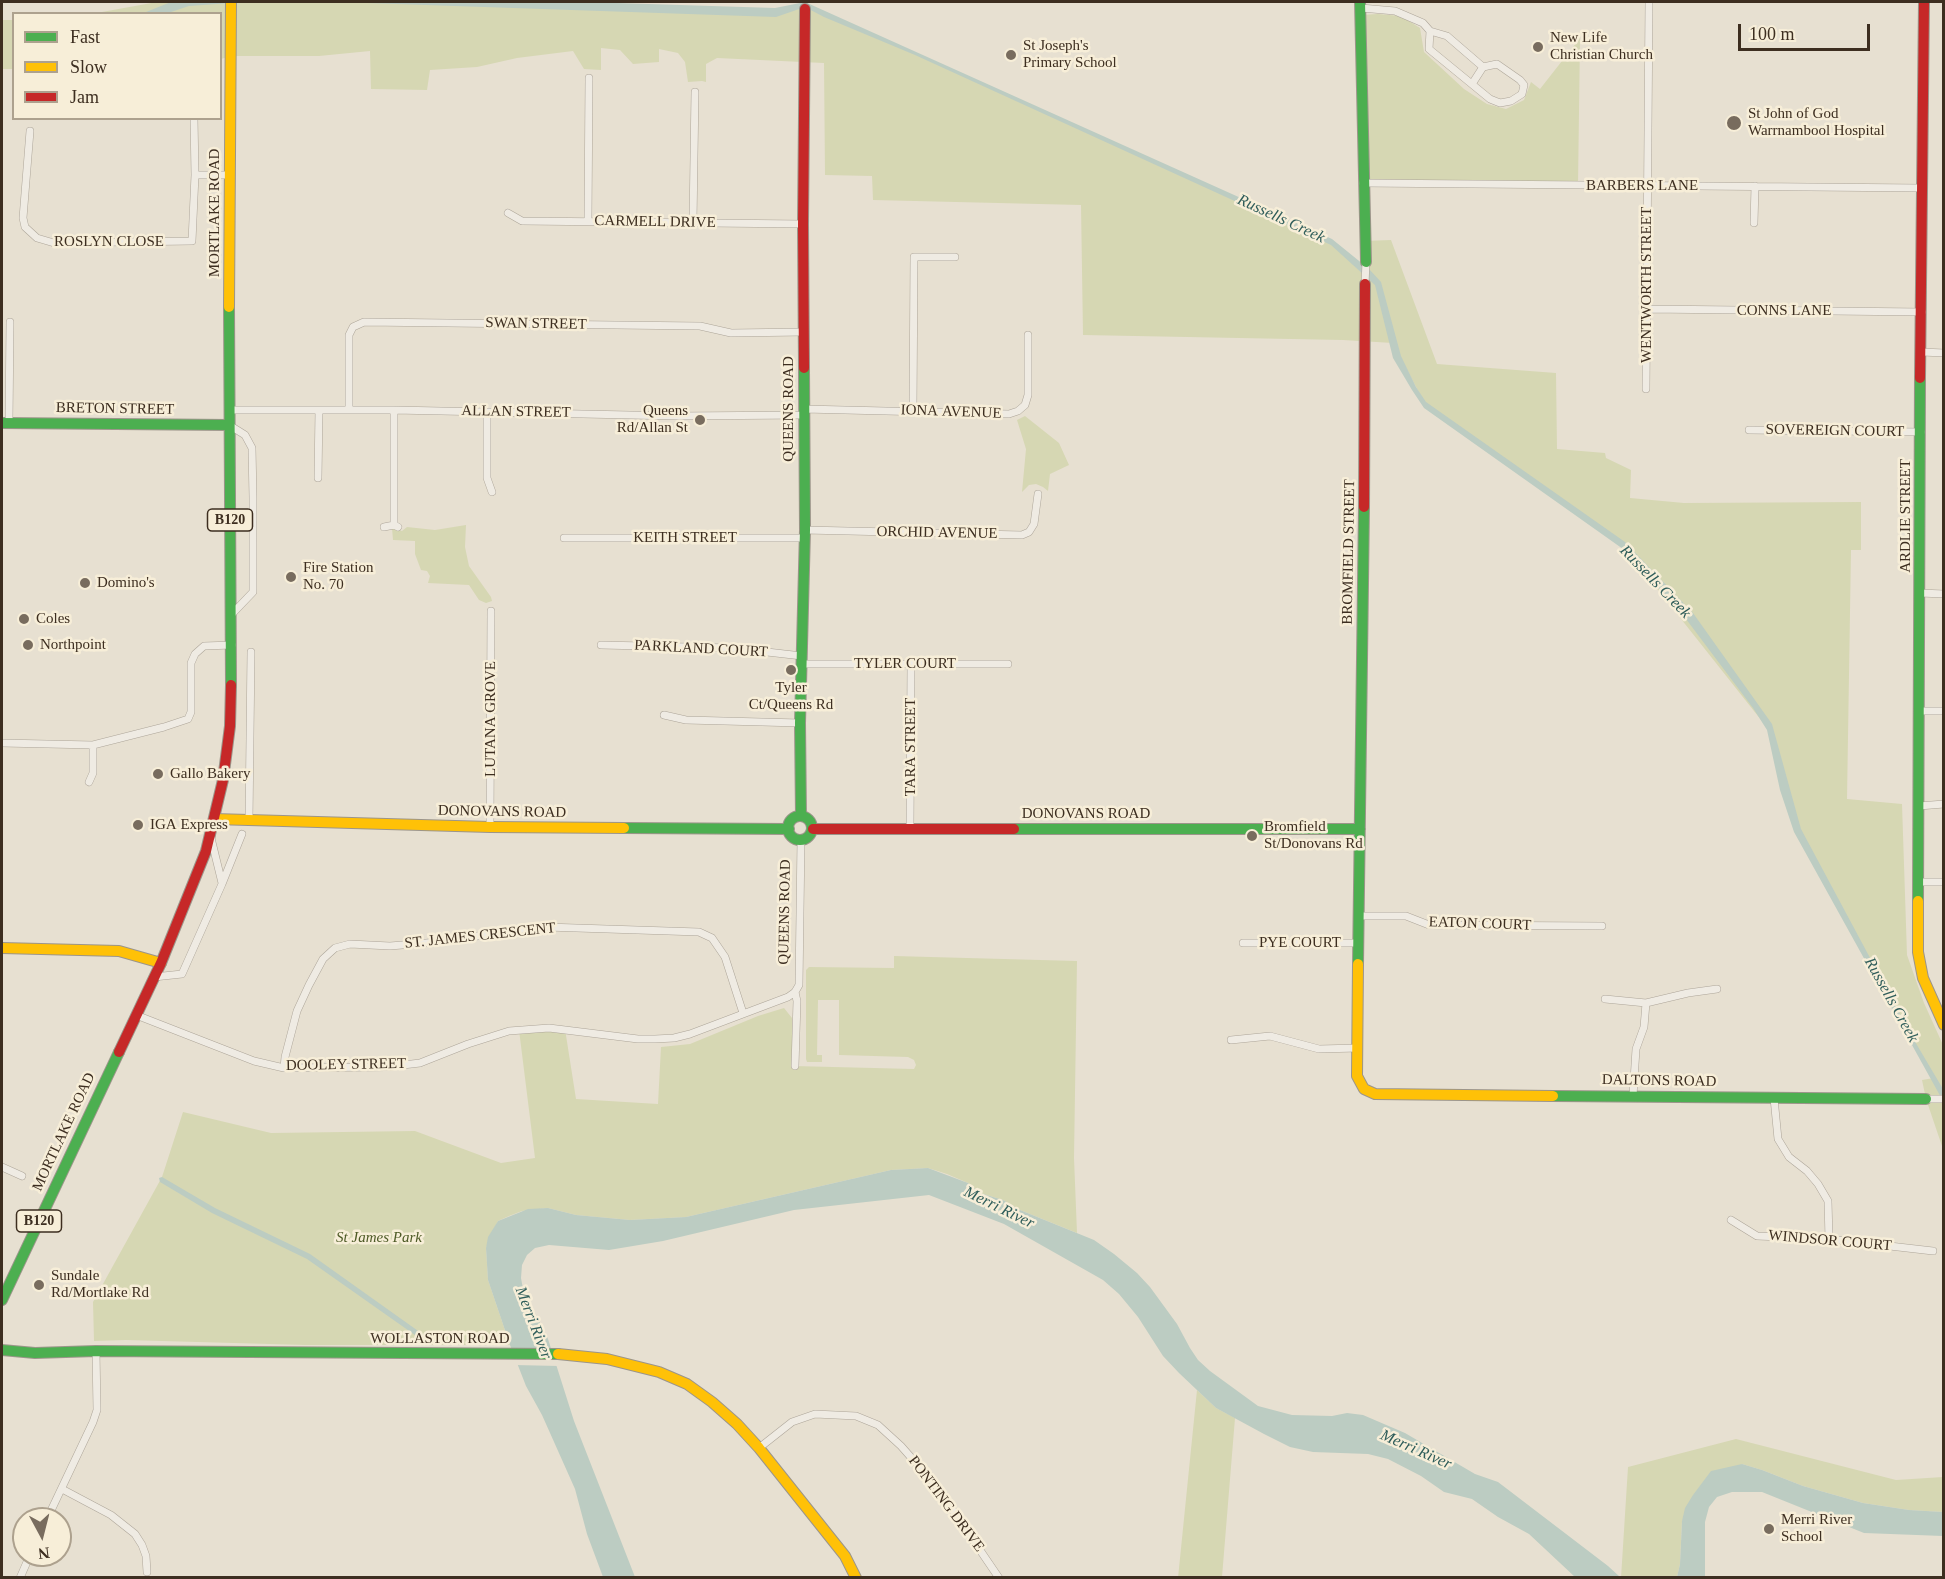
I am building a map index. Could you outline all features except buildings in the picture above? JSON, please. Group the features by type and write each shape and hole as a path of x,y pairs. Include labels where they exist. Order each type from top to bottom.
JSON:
{"street":[{"name":"MORTLAKE ROAD","path":"2,1300 161,963 197,879 223,780 230,726 232,645 229,425 231,2"},
{"name":"WENTWORTH STREET","path":"1646,389 1649,2"},
{"name":"ARDLIE STREET","path":"1924,2 1921,188 1918,952 1923,978 1944,1025"},
{"name":"QUEENS ROAD","path":"801,816 800,723 805,534 803,224 805,5"},
{"path":"1360,5 1395,11 1423,23 1430,31 1447,36 1484,67"},
{"name":"BROMFIELD STREET","path":"1360,5 1366,262 1365,550 1358,916 1358,1076 1365,1089 1375,1094"},
{"path":"1430,31 1429,49 1490,99 1500,103 1511,100 1522,94 1524,85 1497,64 1484,67 1472,84"},
{"path":"588,221 589,78"},
{"path":"693,222 695,92"},
{"name":"ROSLYN CLOSE","path":"30,131 23,218 25,227 31,234 45,242 192,242 195,175 194,120"},
{"path":"195,175 230,175"},
{"name":"BARBERS LANE","path":"1363,183 1921,188"},
{"path":"1754,223 1755,186"},
{"name":"CARMELL DRIVE","path":"508,213 522,221 803,224"},
{"path":"913,411 914,257 955,257"},
{"name":"CONNS LANE","path":"1647,309 1922,312"},
{"path":"5,423 10,322"},
{"name":"SWAN STREET","path":"349,410 348,335 353,327 364,322 700,326 731,333 804,332"},
{"name":"IONA AVENUE","path":"804,412 913,411 1009,414 1018,411 1025,405 1028,395 1028,335"},
{"path":"1922,352 1944,352"},
{"name":"ALLAN STREET","path":"229,410 487,411 677,416 804,412"},
{"path":"318,478 319,410"},
{"path":"384,527 396,526 394,410"},
{"path":"487,411 487,478 492,492"},
{"name":"BRETON STREET","path":"5,423 229,425"},
{"path":"229,425 245,435 252,448 254,592 231,615"},
{"name":"SOVEREIGN COURT","path":"1749,430 1921,432"},
{"name":"ORCHID AVENUE","path":"805,534 1022,535 1029,532 1034,524 1038,495"},
{"name":"KEITH STREET","path":"564,538 805,534"},
{"path":"1920,593 1944,594"},
{"name":"LUTANA GROVE","path":"490,827 491,611"},
{"path":"2,743 93,745 188,719 191,712 191,663 195,654 204,646 232,645"},
{"name":"PARKLAND COURT","path":"601,645 732,648 802,660"},
{"path":"249,821 251,652"},
{"name":"TYLER COURT","path":"802,660 911,665 1008,664"},
{"name":"TARA STREET","path":"910,828 911,665"},
{"path":"1919,711 1944,711"},
{"path":"664,715 686,720 800,723"},
{"path":"89,782 93,773 93,745"},
{"path":"1919,806 1944,804"},
{"path":"801,816 809,820 813,829 808,837 801,840 792,837 789,829 791,820 801,816"},
{"name":"DONOVANS ROAD","path":"214,819 490,827 789,829"},
{"name":"DONOVANS ROAD","path":"813,829 1360,829"},
{"path":"154,977 182,974 242,834"},
{"name":"MORTLAKE ROAD","path":"210,836 222,884"},
{"name":"QUEENS ROAD","path":"795,992 799,985 801,840"},
{"path":"1918,882 1944,882"},
{"name":"EATON COURT","path":"1358,916 1406,916 1429,925 1602,926"},
{"name":"ST. JAMES CRESCENT","path":"284,1068 297,1011 309,985 323,959 335,948 350,944 390,946 427,943 546,927 699,932 712,938 725,957 743,1013"},
{"name":"PYE COURT","path":"1243,943 1358,943"},
{"path":"2,948 119,951 161,963"},
{"path":"1605,999 1646,1003 1717,989"},
{"path":"795,992 797,1001 795,1066"},
{"name":"DOOLEY STREET","path":"136,1015 254,1061 284,1068 386,1067 420,1063 509,1030 549,1028 638,1039 674,1038 788,997 795,992"},
{"path":"1633,1096 1636,1049 1644,1027 1646,1003"},
{"path":"1231,1040 1270,1036 1319,1049 1358,1048"},
{"name":"DALTONS ROAD","path":"1375,1094 1944,1099"},
{"path":"1774,1098 1778,1139 1789,1158 1807,1171 1828,1201 1829,1239"},
{"path":"2,1167 22,1176"},
{"name":"WINDSOR COURT","path":"1731,1220 1757,1236 1829,1239 1933,1251"},
{"name":"WOLLASTON ROAD","path":"2,1350 35,1353 96,1351 563,1354 607,1359 659,1372 687,1384 712,1402 759,1448 845,1556 856,1578"},
{"path":"53,1507 97,1410 96,1351"},
{"name":"PONTING DRIVE","path":"759,1448 792,1422 815,1414 855,1416 878,1425 901,1446 937,1487 999,1578"},
{"path":"62,1489 111,1515 135,1534 146,1556 147,1572"}],"green space":[{"path":"157,2 489,2 775,12 805,4 1332,243 1365,276 1365,241 1391,240 1437,364 1556,373 1557,449 1605,453 1606,458 1631,470 1630,498 1684,503 1861,502 1861,550 1851,550 1847,799 1902,804 1907,955 1924,1003 1943,1045 1943,1149 1922,1080 1934,1078 1797,831 1769,730 1624,547 1426,406 1393,343 1083,335 1081,205 873,200 872,176 825,175 824,63 717,58 706,64 706,82 688,82 685,62 678,53 659,49 659,62 633,64 620,50 601,48 601,70 584,69 573,51 517,58 477,67 430,70 427,90 371,89 370,51 319,56 231,56 222,59 222,12 102,12"},
{"path":"1361,15 1401,16 1420,28 1424,52 1464,89 1487,104 1506,109 1524,100 1531,82 1540,89 1580,38 1578,185 1363,183"},
{"path":"2,20 12,20 12,69 2,69"},
{"path":"1025,416 1059,443 1069,465 1050,474 1048,491 1036,484 1029,485 1022,492 1026,449 1017,420"},
{"path":"466,525 465,547 469,566 491,597 492,601 486,603 479,600 469,585 428,583 430,576 427,571 421,570 415,554 415,541 393,540 392,528 402,531 407,527 435,530"},
{"name":"St James Park","path":"894,956 1077,961 1074,1158 1077,1233 1020,1210 1003,1200 980,1193 968,1183 947,1174 928,1168 891,1170 686,1217 630,1220 576,1215 548,1208 522,1211 498,1221 486,1248 488,1280 510,1345 306,1345 94,1341 93,1302 162,1177 183,1112 271,1133 415,1131 501,1163 535,1158 519,1030 565,1029 576,1099 658,1104 661,1047 690,1044 758,1016 784,1008 792,1018 793,1066 914,1069 916,1065 914,1060 908,1057 839,1055 839,1000 818,1000 817,1055 822,1055 822,1062 807,1062 806,1059 806,970 809,967 894,968"},
{"path":"1197,1390 1216,1408 1235,1418 1222,1577 1178,1578"},
{"path":"1736,1439 1896,1480 1943,1477 1943,1512 1909,1510 1863,1503 1803,1486 1742,1464 1682,1521 1680,1564 1677,1577 1621,1578 1628,1467"}],"water":[{"path":"171,2 338,2 231,3 189,6 171,12 146,12"},
{"name":"Russells Creek","path":"338,2 585,2 775,8 805,2 1332,239 1369,269 1381,282 1401,356 1426,402 1625,542 1693,613 1772,724 1801,829 1914,1040 1943,1089 1943,1101 1794,832 1780,790 1767,730 1753,708 1686,619 1623,549 1424,408 1393,358 1375,285 1331,245 805,7 776,17"},
{"name":"Merri River","path":"928,1168 968,1183 980,1193 1003,1200 1020,1210 1094,1240 1114,1254 1150,1287 1177,1324 1198,1360 1258,1406 1292,1415 1332,1416 1347,1413 1363,1415 1405,1433 1475,1474 1498,1482 1620,1577 1575,1577 1529,1534 1472,1499 1444,1492 1421,1476 1388,1459 1368,1454 1313,1452 1290,1447 1216,1408 1163,1356 1138,1317 1119,1294 1103,1280 1004,1224 929,1195 794,1210 663,1241 609,1250 549,1245 535,1248 527,1255 522,1265 523,1289 548,1339 574,1421 635,1577 603,1577 587,1534 575,1489 542,1415 526,1386 488,1280 486,1248 488,1237 498,1221 528,1209 548,1208 576,1215 630,1220 686,1217 891,1170"},
{"path":"162,1177 215,1208 310,1254 428,1338 422,1340 307,1259 212,1213 160,1182 159,1178"},
{"path":"1742,1464 1803,1486 1863,1503 1909,1510 1943,1512 1943,1536 1864,1533 1762,1492 1732,1492 1717,1497 1709,1507 1705,1522 1705,1577 1677,1577 1685,1508 1711,1471"}],"pier":[{"path":"509,1351 555,1351 559,1366 514,1365"}],"traffic: fast":[{"path":"1360,2 1366,262"},
{"path":"229,307 231,685"},
{"path":"801,816 800,723 805,530 804,368"},
{"path":"1918,901 1920,378"},
{"path":"2,423 229,425"},
{"path":"1358,964 1364,507"},
{"path":"800,816 808,820 812,828 808,836 800,840 792,836 788,828 792,820 800,816"},
{"path":"624,828 789,829"},
{"path":"1014,829 1360,829"},
{"path":"2,1300 119,1052"},
{"path":"1553,1096 1926,1099"},
{"path":"2,1350 35,1353 96,1351 558,1354"}],"traffic: slow":[{"path":"229,307 231,2"},
{"path":"214,819 490,827 624,828"},
{"path":"1918,901 1918,952 1923,978 1944,1025"},
{"path":"2,948 119,951 161,963"},
{"path":"1358,964 1357,1076 1364,1089 1375,1094 1553,1096"},
{"path":"558,1354 607,1359 659,1372 687,1384 712,1402 759,1448 845,1556 856,1578"}],"traffic: jam":[{"path":"1920,378 1924,2"},
{"path":"804,368 805,9"},
{"path":"1364,507 1365,284"},
{"path":"119,1052 161,963 206,851 223,780 230,726 231,685"},
{"path":"813,829 1014,829"}],"place":[{"name":"New Life Christian Church","path":"1538,47"},
{"name":"St Joseph's Primary School","path":"1011,55"},
{"name":"St John of God Warrnambool Hospital","path":"1734,123"},
{"name":"Queens Rd/Allan St","path":"700,420"},
{"name":"Fire Station No. 70","path":"291,577"},
{"name":"Domino's","path":"85,583"},
{"name":"Coles","path":"24,619"},
{"name":"Northpoint","path":"28,645"},
{"name":"Tyler Ct/Queens Rd","path":"791,670"},
{"name":"Gallo Bakery","path":"158,774"},
{"name":"IGA Express","path":"138,825"},
{"name":"Bromfield St/Donovans Rd","path":"1252,836"},
{"name":"Sundale Rd/Mortlake Rd","path":"39,1285"},
{"name":"Merri River School","path":"1769,1529"}]}
